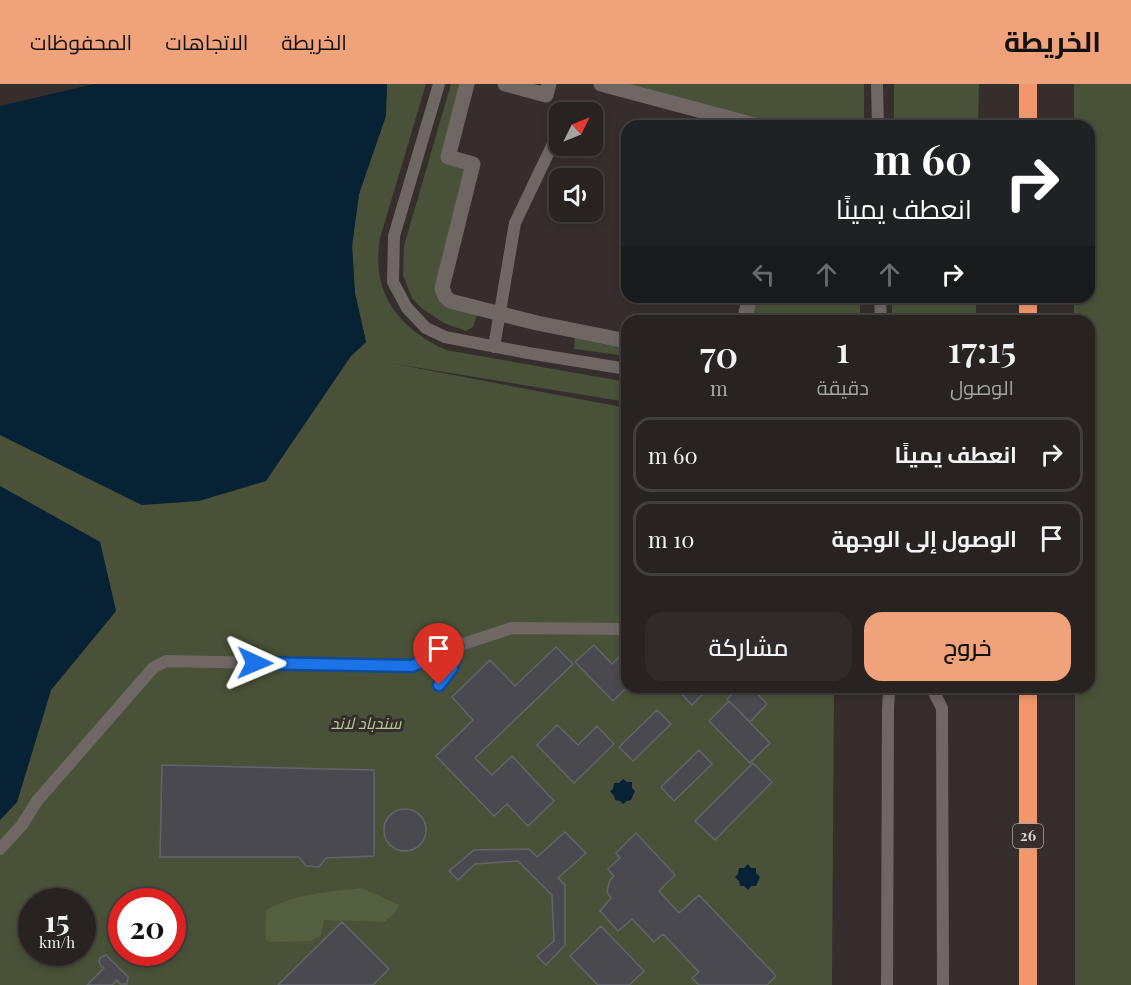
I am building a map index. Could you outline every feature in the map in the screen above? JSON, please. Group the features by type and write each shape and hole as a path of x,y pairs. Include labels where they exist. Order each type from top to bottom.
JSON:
{"highway":[{"path":"1027,90 1028,120"},
{"name":"26","path":"1028,693 1028,985"}],"street":[{"path":"467,84 448,157 473,164 442,288 445,296 450,301 537,323 621,340"},
{"path":"505,84 546,95 549,84"},
{"path":"601,84 736,120"}],"lane":[{"path":"439,84 394,236 393,282 407,308 426,328 445,337 621,368"},
{"path":"877,84 878,120"},
{"path":"494,346 515,223 549,152"},
{"path":"0,849 22,825 37,801 153,668 166,661 412,666 457,646 512,628 621,629"},
{"path":"439,685 452,668 457,646"},
{"path":"887,985 889,693"},
{"path":"934,693 942,708 943,985"}],"green space":[{"name":"سندباد لاند","path":"387,84 426,84 380,238 378,258 380,275 384,292 391,306 414,331 446,350 621,381 621,401 390,363 621,407 621,693 834,693 832,985 0,985 0,820 17,802 51,690 116,611 100,542 0,486 0,435 142,505 351,356 366,342 355,293 352,246 359,194 385,116"},
{"path":"451,84 467,84 448,157 473,164 442,288 477,315 473,327 466,331 444,323 420,307 412,298 403,275 404,246"},
{"path":"601,84 864,84 864,120 736,120"},
{"path":"894,84 979,84 978,120 894,120"},
{"path":"1074,84 1131,84 1131,985 1075,985 1075,693 1095,693 1095,315 1074,315 1074,303 1095,303 1095,120 1074,120"},
{"path":"748,303 860,303 860,315 746,315"},
{"path":"892,303 976,303 976,315 892,315"},
{"path":"575,335 621,340 621,355 574,349"},
{"path":"362,888 399,905 385,922 324,920 321,935 311,941 270,942 265,939 266,910 301,897"}],"water":[{"path":"94,84 387,84 386,116 359,194 352,246 355,293 366,342 351,356 266,481 199,501 142,505 0,435 0,106"},
{"path":"0,486 100,542 116,611 51,690 17,802 0,820"},
{"path":"623,779 632,782 632,788 635,791 631,800 623,804 615,800 610,791 614,783 619,783"},
{"path":"748,864 751,868 756,868 756,873 760,877 756,886 751,886 748,890 740,886 735,877 739,868 744,868"}],"building":[{"path":"594,645 612,664 621,656 621,693 613,701 575,662"},
{"path":"556,647 573,664 475,758 492,775 512,756 554,801 528,826 507,804 494,816 436,756 473,720 452,697 490,660 515,686"},
{"path":"681,693 704,693 692,705"},
{"path":"733,693 757,693 767,704 750,722 727,699"},
{"path":"729,701 770,743 750,763 709,721"},
{"path":"657,710 671,724 633,761 619,747"},
{"path":"557,725 578,745 597,726 614,744 574,783 537,745"},
{"path":"699,750 712,764 674,801 661,787"},
{"path":"753,763 772,782 715,840 695,821"},
{"path":"162,765 374,770 374,856 326,858 319,867 306,866 299,857 160,857"},
{"path":"405,809 420,815 426,830 420,845 405,851 390,845 384,830 390,815"},
{"path":"565,832 586,853 558,878 565,885 565,945 546,965 537,956 554,941 552,895 518,861 475,864 458,880 449,871 474,850 529,849 537,857"},
{"path":"636,833 675,875 659,891 679,913 699,895 776,976 767,985 699,985 692,978 699,972 663,934 654,942 632,919 618,931 600,911 611,898 607,892 610,880 614,876 608,869 620,858 616,853"},
{"path":"342,922 389,969 373,985 278,985"},
{"path":"601,926 644,971 629,985 598,985 570,956"},
{"path":"106,955 108,966 117,966 128,977 127,984 120,984 117,980 112,985 87,985 104,968 99,962 100,958"}],"route":[{"path":"255,663 412,666 457,646 452,668 439,685"}]}
